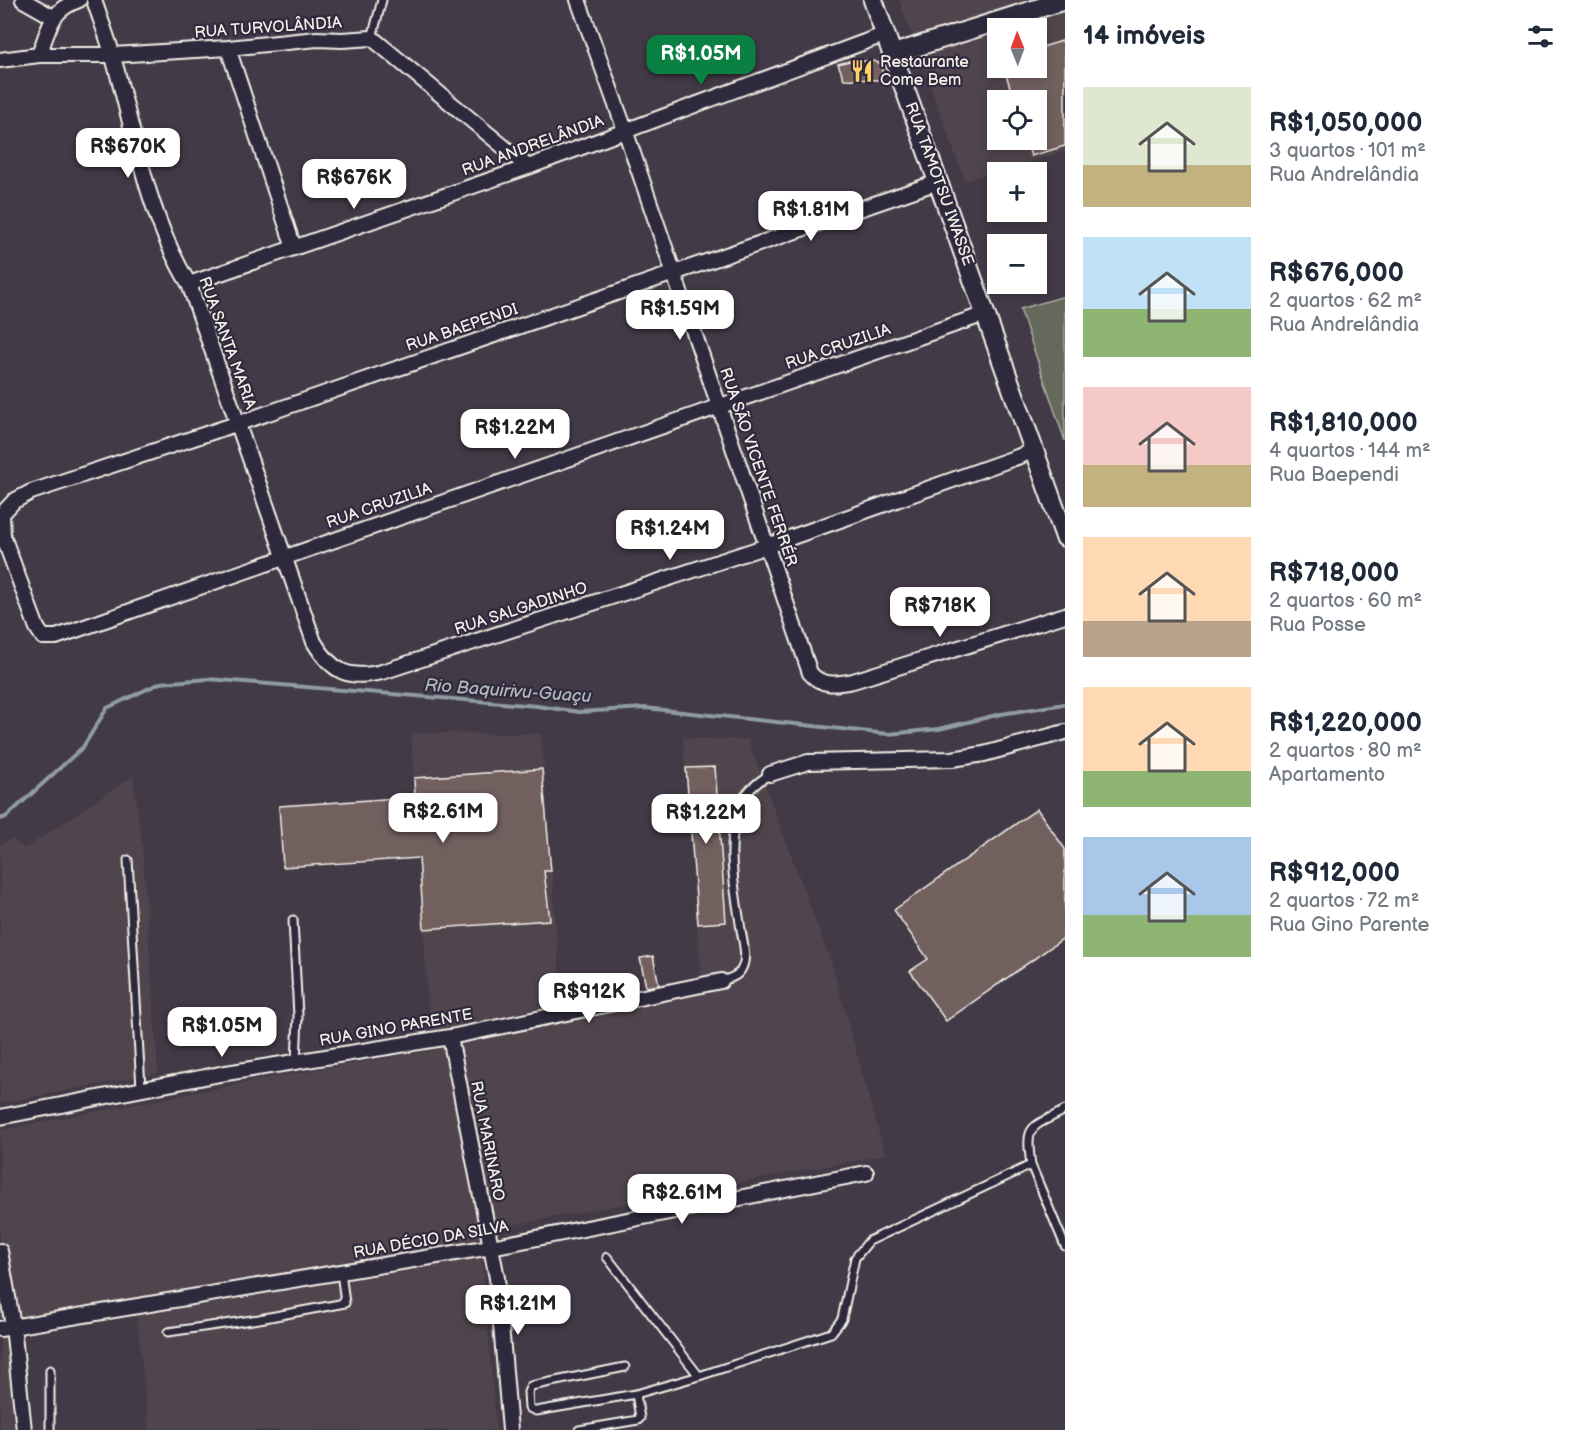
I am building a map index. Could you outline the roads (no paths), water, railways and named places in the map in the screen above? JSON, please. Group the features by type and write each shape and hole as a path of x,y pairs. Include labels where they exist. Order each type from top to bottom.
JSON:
{"street":[{"path":"23,0 53,17"},
{"path":"39,55 53,17 69,3 79,0"},
{"name":"RUA SANTA MARIA","path":"94,0 113,55 143,175 164,236 178,267 189,284 310,629"},
{"name":"RUA SÃO VICENTE FERRÉR","path":"578,0 720,405 810,673 817,681 825,683 853,681 1065,615"},
{"name":"RUA TAMOTSU IWASSE","path":"873,0 1065,537"},
{"path":"893,54 1065,0"},
{"name":"RUA ANDRELÂNDIA","path":"189,284 528,167 862,45 886,34"},
{"path":"372,38 528,167"},
{"name":"RUA TURVOLÂNDIA","path":"0,60 39,55 113,55 228,48 317,39 372,38"},
{"path":"228,48 294,248"},
{"name":"RUA BAEPENDI","path":"56,637 43,637 37,628 3,536 2,514 14,501 31,492 239,423 938,182"},
{"name":"RUA CRUZILIA","path":"56,637 985,314"},
{"name":"RUA SALGADINHO","path":"310,629 314,642 331,665 354,675 382,672 767,546 1034,451"},
{"path":"770,774 808,762 962,758 1065,732"},
{"name":"RUA GINO PARENTE","path":"0,1117 141,1088 450,1036 721,981"},
{"name":"RUA MARINARO","path":"450,1036 497,1278 510,1430"},
{"name":"RUA DÉCIO DA SILVA","path":"7,1327 491,1246 866,1173"},
{"path":"0,1251 7,1327 24,1430"}],"lane":[{"path":"372,38 382,0"},
{"name":"RUA GINO PARENTE","path":"721,981 741,971 745,954 732,866 733,834 742,801 756,783 770,774"},
{"path":"128,860 141,1088"},
{"path":"292,920 298,1016 296,1062"},
{"path":"1065,1110 1033,1127 1027,1138 1030,1165 1065,1246"},
{"path":"625,1367 531,1386 528,1392 529,1408 536,1411 636,1394 831,1333 842,1319 855,1258 869,1241 1030,1165"},
{"path":"606,1257 699,1376"},
{"path":"168,1332 345,1304 341,1272"},
{"path":"50,1370 50,1430"},
{"path":"579,1430 638,1420 640,1418 636,1394"}],"waterway":[{"name":"Rio Baquirivu-Guaçu","path":"0,819 6,817 83,747 107,708 160,683 208,679 537,706 579,712 645,708 888,734 939,729 1001,714 1065,704"}],"place":[{"name":"Restaurante Come Bem","path":"862,71"}]}
